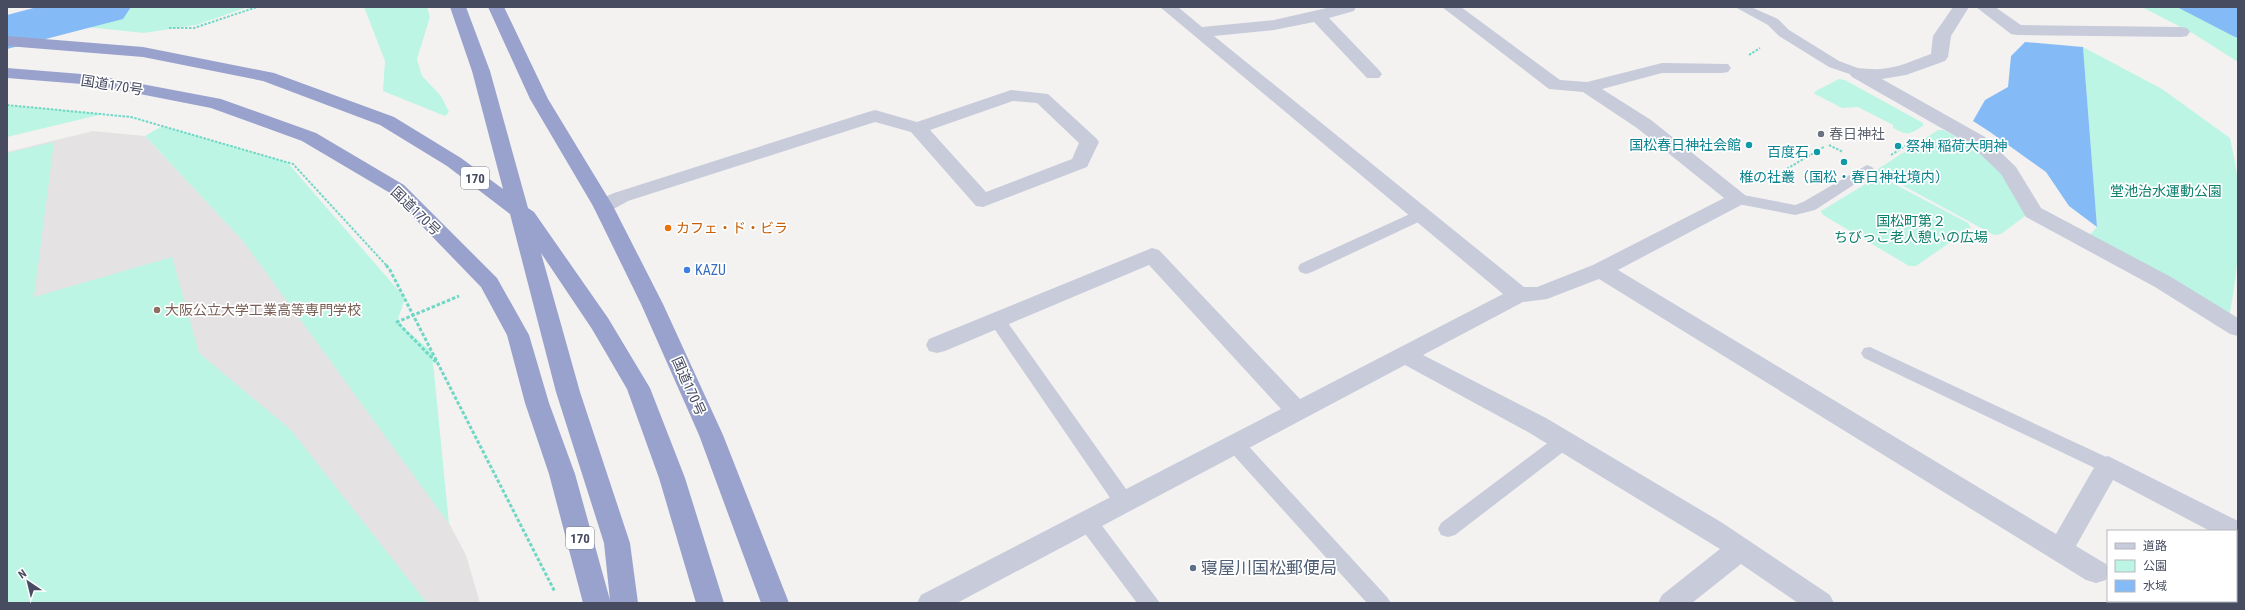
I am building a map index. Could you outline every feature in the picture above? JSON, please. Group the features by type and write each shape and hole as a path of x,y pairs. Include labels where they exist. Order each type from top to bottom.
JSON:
{"highway":[{"name":"170","path":"458,7 481,71 568,392 617,543 624,603"},
{"name":"国道170号","path":"496,7 539,99 603,206 652,304 711,435 775,603"},
{"name":"170","path":"7,41 143,52 268,77 387,121 454,162 527,217 600,324 638,388 672,478 710,603"},
{"name":"国道170号","path":"7,74 94,80 215,103 309,137 397,189 489,283 518,335 537,403 562,474 598,603"}],"street":[{"path":"1168,7 1519,295"},
{"path":"1199,32 1284,25 1319,17 1348,7"},
{"path":"1450,7 1555,85 1588,87 1662,68 1722,68"},
{"path":"1858,73 1873,76 1896,73 1939,57 1942,36 1961,7"},
{"path":"1984,7 2017,30 2181,32"},
{"path":"1319,17 1373,74"},
{"path":"1858,73 1978,141 2010,171 2033,212 2163,282 2238,328"},
{"path":"931,603 1519,295 1539,294 1601,270 1738,199 1644,124 1588,87"},
{"path":"603,206 621,196 875,116 918,128 983,201 1080,163 1089,142 1042,98 1011,95 918,128"},
{"path":"937,345 1152,255 1298,411"},
{"path":"1601,270 2096,572"},
{"path":"1406,354 1421,365 1537,425 1564,441 1740,549 1820,603"},
{"path":"2060,551 2108,466 2232,530"},
{"path":"1672,603 1740,549"}],"lane":[{"path":"1741,7 1773,22 1784,33 1834,64 1858,73"},
{"path":"1738,199 1795,210 1809,206 1867,170"},
{"path":"1306,268 1421,214"},
{"path":"997,320 1124,502"},
{"path":"1870,353 2108,466"},
{"path":"1448,529 1564,441"},
{"path":"1235,444 1380,603"},
{"path":"1087,521 1149,603"}],"path":[{"path":"1722,68 1762,47 1784,33"},
{"path":"7,105 131,117 293,164 390,270 557,596"},
{"path":"1867,170 1918,137"},
{"path":"1774,177 1824,147"},
{"path":"397,322 439,365"}],"shaded area":[{"name":"大阪公立大学工業高等専門学校","path":"93,131 145,136 372,379 466,555 480,603 7,603 7,152"}],"green space":[{"path":"122,7 248,7 196,25 144,33 58,24"},
{"path":"364,7 427,7 430,17 417,59 422,76 441,96 449,112 445,116 383,91 385,61"},
{"path":"2142,7 2238,7 2238,62 2194,34"},
{"name":"堂池治水運動公園","path":"2083,47 2162,89 2230,138 2237,178 2239,219 2238,253 2228,321 2089,236 2097,227"},
{"path":"1839,79 1845,80 1923,123 1923,126 1911,133 1902,132 1893,128 1893,125 1858,107 1842,108 1815,94 1814,92"},
{"path":"7,105 103,114 7,137"},
{"path":"162,126 287,162 405,298 397,322 432,352 449,524 243,241 145,136"},
{"path":"1938,130 1943,130 1971,144 2001,172 2025,213 2025,216 2001,234 1994,235 1878,172 1878,169"},
{"name":"大阪公立大学工業高等専門学校","path":"54,142 34,297 172,257 199,353 291,430 427,603 7,603 7,153"},
{"name":"国松町第２ ちびっこ老人憩いの広場","path":"1877,177 1883,178 1968,223 1971,228 1916,266 1909,266 1823,215 1821,211"}],"water":[{"path":"2177,7 2238,8 2238,38 2233,36"},
{"path":"2025,42 2083,47 2097,227 2069,206 2046,172 1973,121 1985,100 2008,87 2011,56"}],"waterway":[{"path":"7,32 103,7"}],"place":[{"name":"春日神社","path":"1821,134"},
{"name":"国松春日神社会館","path":"1749,145"},
{"name":"祭神 稲荷大明神","path":"1898,146"},
{"name":"百度石","path":"1817,152"},
{"name":"椎の社叢（国松・春日神社境内）","path":"1844,162"},
{"name":"カフェ・ド・ビラ","path":"668,228"},
{"name":"KAZU","path":"687,270"},
{"name":"大阪公立大学工業高等専門学校","path":"157,310"},
{"name":"寝屋川国松郵便局","path":"1193,568"}]}
